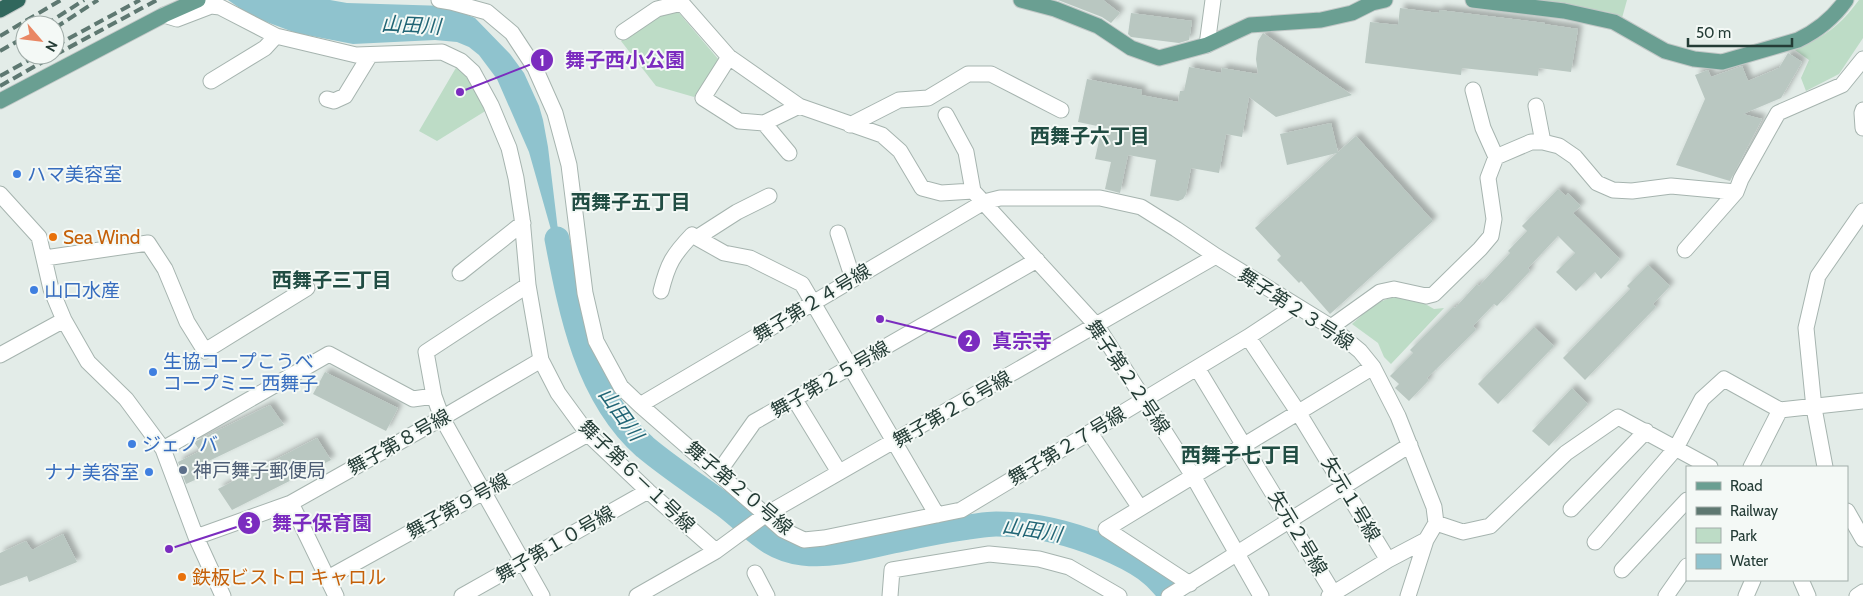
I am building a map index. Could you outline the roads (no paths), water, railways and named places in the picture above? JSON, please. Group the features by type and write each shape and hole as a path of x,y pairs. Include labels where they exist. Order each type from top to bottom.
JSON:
{"highway":[{"path":"0,10 18,0"}],"main road":[{"path":"0,101 164,15 198,0"},
{"path":"1021,0 1055,9 1098,26 1131,48 1159,58 1207,45 1250,25 1321,20 1352,13 1379,1"},
{"path":"1473,0 1564,11 1614,22 1665,51 1694,59 1722,62 1787,45 1810,35 1846,0"}],"street":[{"name":"舞子第２０号線","path":"439,0 487,12 512,33 535,68 555,113 569,165 585,293 596,341 622,386 640,405 782,530 804,540 824,538 937,515"},
{"path":"1207,45 1212,0"},
{"path":"623,32 657,9 680,1"},
{"name":"舞子第２３号線","path":"680,1 729,57 799,106 882,135 900,151 922,188 941,193 1000,198 1100,198 1141,207 1331,327 1360,351 1373,367 1398,416 1410,445 1434,507 1436,524"},
{"name":"舞子第６－１号線","path":"164,15 177,19 211,6 220,7 276,36 356,55 442,52 461,61 473,72 491,105 509,148 516,178 523,223 528,285 540,360 558,393 588,434 648,491 716,551"},
{"path":"211,81 265,48 276,36"},
{"path":"327,99 334,102 346,96 370,55"},
{"path":"729,57 703,98 739,121 764,123 799,106"},
{"path":"1684,250 1736,192 1778,113 1842,84 1863,59"},
{"path":"850,125 899,100 928,98 968,74 991,74 1061,110"},
{"path":"1473,90 1483,128 1496,158"},
{"path":"1536,106 1543,142"},
{"path":"1863,110 1863,128"},
{"path":"946,115 966,152 978,196"},
{"path":"764,123 789,153"},
{"path":"1331,327 1380,292 1394,289 1426,296 1434,294 1480,249 1490,236 1494,219 1488,178 1496,158 1531,142 1543,142 1559,146 1575,157 1597,183 1613,190 1632,191 1671,186 1736,192"},
{"path":"0,194 39,237 51,289 64,320 88,362 126,399 162,449 196,537 223,596"},
{"path":"661,291 666,271 674,254 695,236 770,196"},
{"name":"舞子第２４号線","path":"640,405 853,279 978,196"},
{"name":"舞子第２２号線","path":"978,196 1097,326 1193,476 1261,596"},
{"path":"1825,466 1814,408 1806,328 1818,276 1863,211"},
{"path":"460,273 523,223"},
{"path":"838,233 853,279"},
{"path":"695,236 724,253 750,258 802,284 937,515"},
{"path":"45,258 148,243 165,269 187,322 205,351 307,288"},
{"name":"舞子第２６号線","path":"637,596 716,551 765,515 1216,256"},
{"name":"舞子第２５号線","path":"718,473 754,422 852,368 1037,260"},
{"path":"528,285 426,352 434,396 442,418 542,596"},
{"name":"舞子第２７号線","path":"937,515 960,510 1248,337 1295,306"},
{"path":"0,356 64,320"},
{"name":"矢元１号線","path":"1248,337 1298,412 1388,560"},
{"path":"162,449 329,354 413,399 434,396"},
{"name":"舞子第８号線","path":"196,537 291,503 540,360"},
{"path":"1190,584 1106,528 1373,367"},
{"name":"矢元２号線","path":"1197,368 1333,595"},
{"path":"1595,542 1676,448 1702,399 1724,379 1780,410 1814,408 1863,401"},
{"path":"795,400 839,472"},
{"path":"1752,466 1780,410"},
{"path":"1408,596 1426,540 1436,524 1463,532 1490,526 1566,453 1618,417 1708,466"},
{"path":"1571,509 1646,431"},
{"path":"1090,433 1140,508"},
{"name":"舞子第９号線","path":"328,578 588,434"},
{"path":"1169,596 1289,519 1410,445"},
{"name":"舞子第１０号線","path":"462,596 648,491"},
{"path":"1622,570 1686,501"},
{"path":"291,503 336,596"},
{"path":"1848,513 1863,539"},
{"path":"1333,595 1388,560 1426,540"},
{"path":"890,596 892,570 990,554 1039,559 1069,567 1119,596"},
{"path":"1666,596 1686,567"},
{"path":"755,573 767,596"},
{"path":"1746,596 1753,581"},
{"path":"1801,581 1808,596"},
{"path":"1857,596 1863,592"}],"water":[{"path":"228,0 330,0 347,3 446,6 475,18 510,54 524,73 539,106 548,147 563,272 529,152 497,79 479,55 469,47 457,42 435,40 353,44 296,33 251,16"}],"waterway":[{"name":"山田川","path":"557,239 584,351 595,378 625,426 645,447 674,470 724,505 760,535 779,547 803,553 828,553 853,550 968,527 996,524 1027,526 1072,536 1120,554 1149,571 1173,596"}],"railway":[{"path":"0,36 61,0"},
{"path":"61,15 84,0"},
{"path":"65,21 98,0"},
{"path":"65,41 140,0"},
{"path":"65,50 157,0"},
{"path":"0,51 15,43"},
{"path":"0,76 20,65"},
{"path":"0,86 37,65"}],"place":[{"name":"舞子西小公園","path":"460,92"},
{"name":"ハマ美容室","path":"17,174"},
{"name":"Sea Wind","path":"53,237"},
{"name":"山口水産","path":"34,290"},
{"name":"真宗寺","path":"880,319"},
{"name":"生協コープこうべ コープミニ 西舞子","path":"153,372"},
{"name":"ジェノバ","path":"132,444"},
{"name":"神戸舞子郵便局","path":"183,470"},
{"name":"ナナ美容室","path":"149,472"},
{"name":"舞子保育園","path":"169,549"},
{"name":"鉄板ビストロ キャロル","path":"182,577"}],"district":[{"name":"西舞子六丁目","path":"1090,136"},
{"name":"西舞子五丁目","path":"631,202"},
{"name":"西舞子三丁目","path":"332,280"},
{"name":"西舞子七丁目","path":"1241,455"}]}
